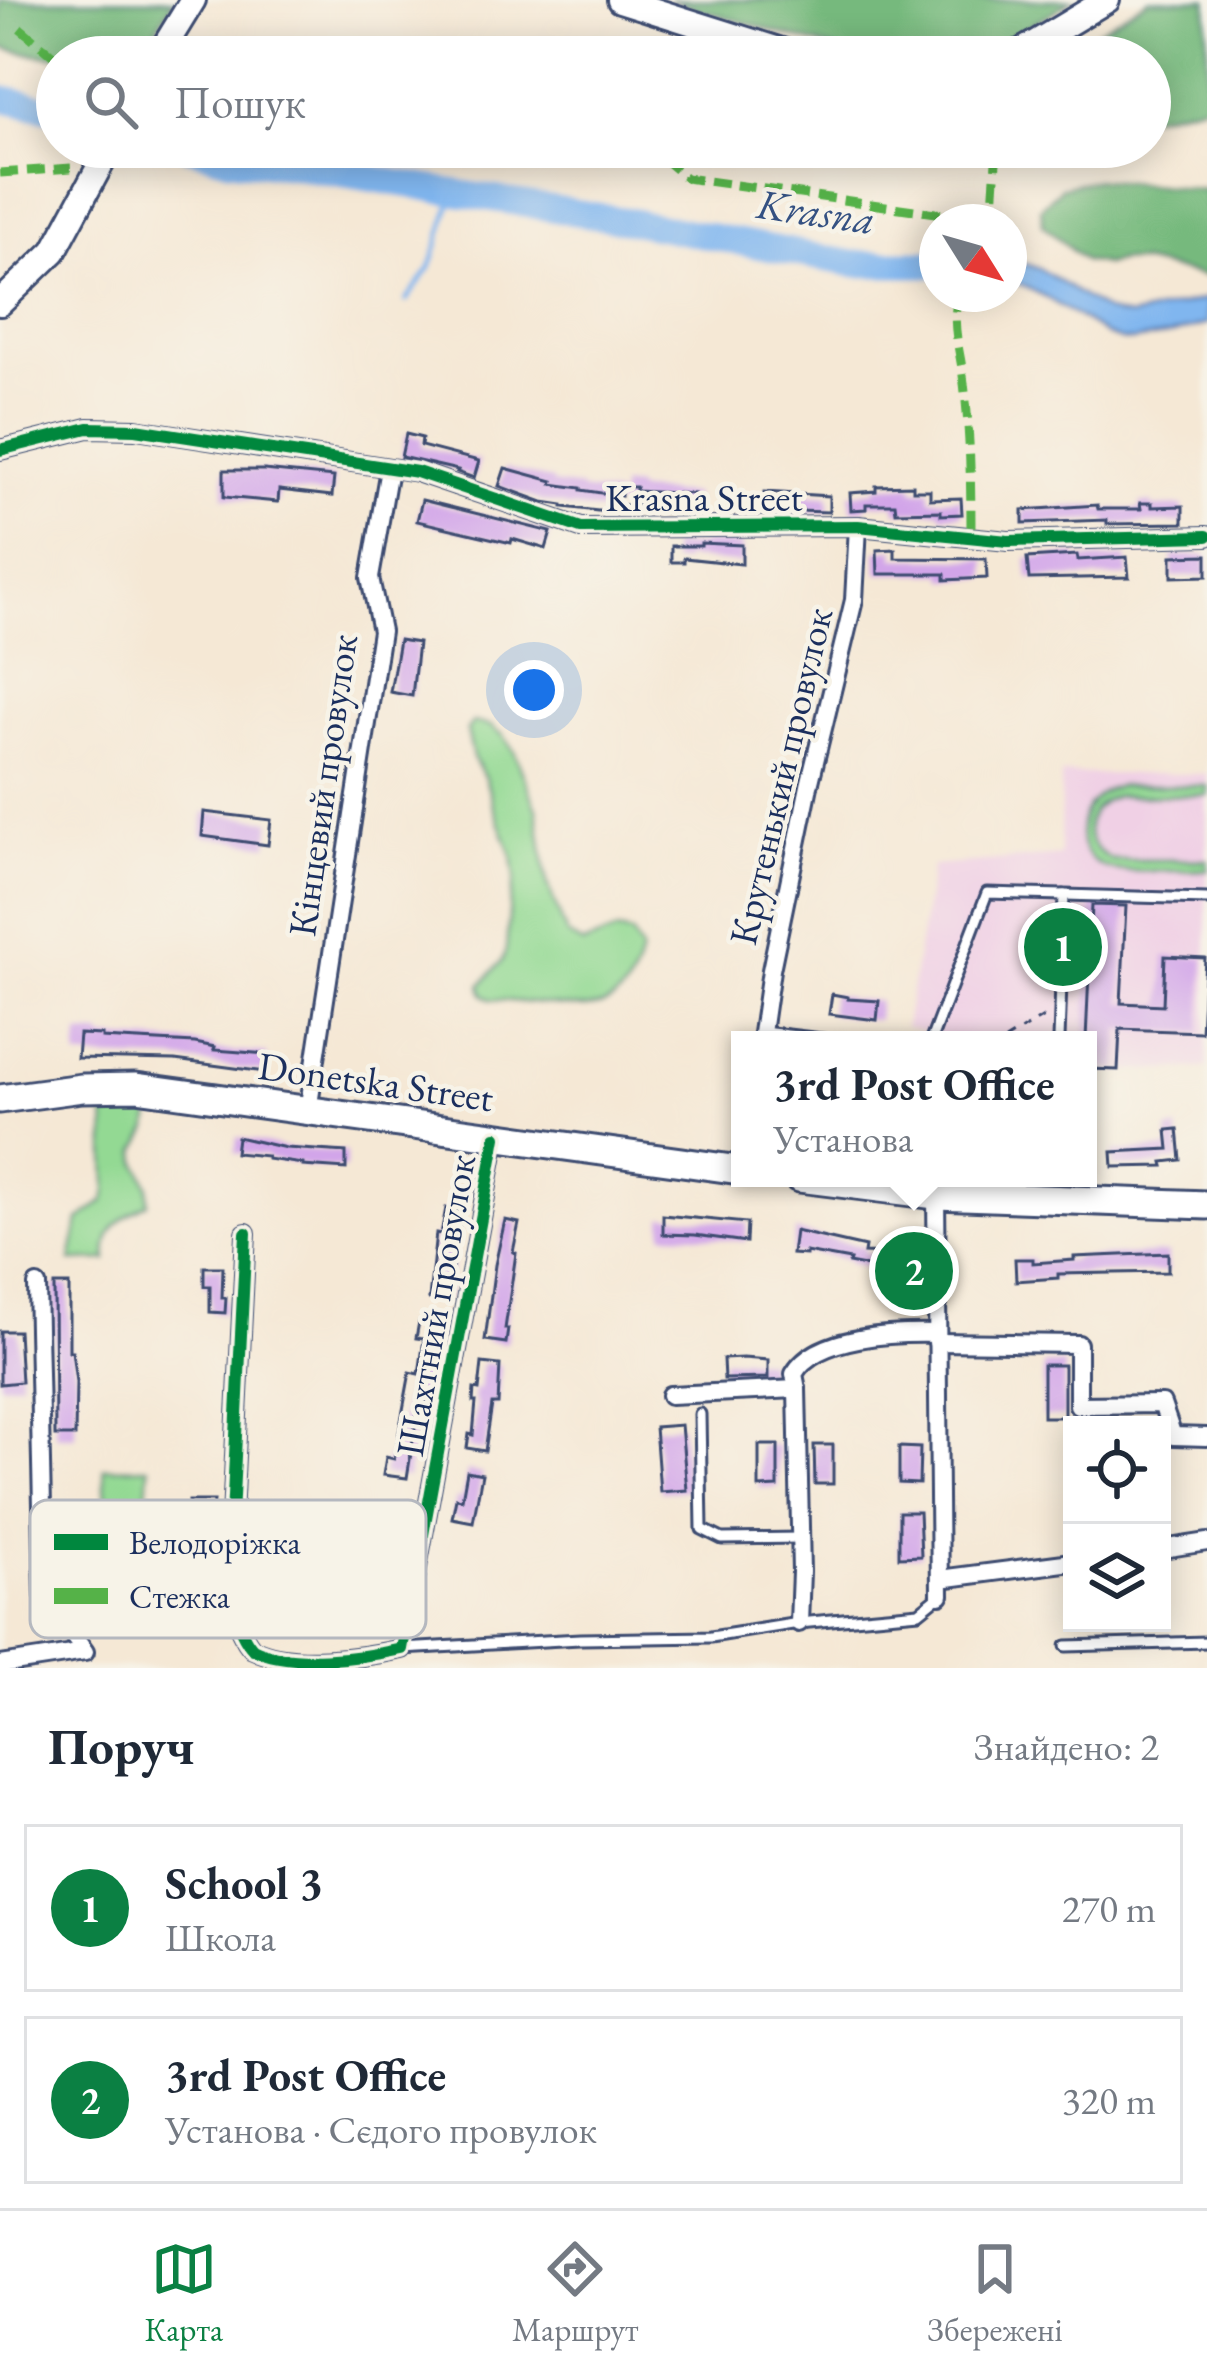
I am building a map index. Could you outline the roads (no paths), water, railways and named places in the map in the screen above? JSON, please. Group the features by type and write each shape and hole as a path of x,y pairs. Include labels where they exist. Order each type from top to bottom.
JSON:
{"main road":[{"name":"Donetska Street","path":"0,1099 82,1088 136,1088 731,1170"},
{"path":"954,1187 1207,1205"}],"street":[{"path":"170,36 193,0"},
{"path":"620,0 734,36"},
{"path":"1047,36 1107,0"},
{"path":"0,303 54,250 99,168"},
{"name":"Krasna Street","path":"0,450 88,428 136,429 417,472 580,528 858,526 1008,542 1207,536"},
{"name":"Кінцевий провулок","path":"308,1111 381,631 370,578 389,469"},
{"name":"Крутенький провулок","path":"763,1031 809,786 854,600 858,526"},
{"name":"Шахтний провулок","path":"426,1518 496,1137"},
{"path":"940,1187 940,1587 1063,1564"},
{"path":"233,1500 246,1233"},
{"path":"37,1286 42,1500"},
{"path":"799,1623 794,1373 802,1360 859,1339 903,1333 1078,1345 1078,1405 1162,1404 1172,1436 1207,1437"},
{"path":"670,1395 797,1389"},
{"path":"1171,1548 1207,1542"},
{"path":"0,1666 85,1652 75,1638"},
{"path":"246,1638 251,1648 284,1664 334,1664 402,1649"},
{"name":"Шахтний провулок","path":"402,1649 404,1638"}],"lane":[{"path":"935,1031 987,893 1207,899"},
{"path":"1060,1031 1064,895"},
{"path":"700,1414 702,1528 722,1539 800,1538"},
{"path":"402,1649 711,1637 919,1612 940,1587"},
{"path":"1066,1646 1207,1642"}],"water":[{"path":"1027,264 1117,315 1130,317 1207,299 1207,324 1170,335 1121,340 1027,288"}],"waterway":[{"name":"Krasna","path":"0,98 36,106"},
{"name":"Krasna","path":"308,168 854,264 919,264"},
{"path":"406,301 430,268 455,192"}],"place":[{"name":"School 3","path":"1063,947"},
{"name":"3rd Post Office","path":"914,1271"}]}
